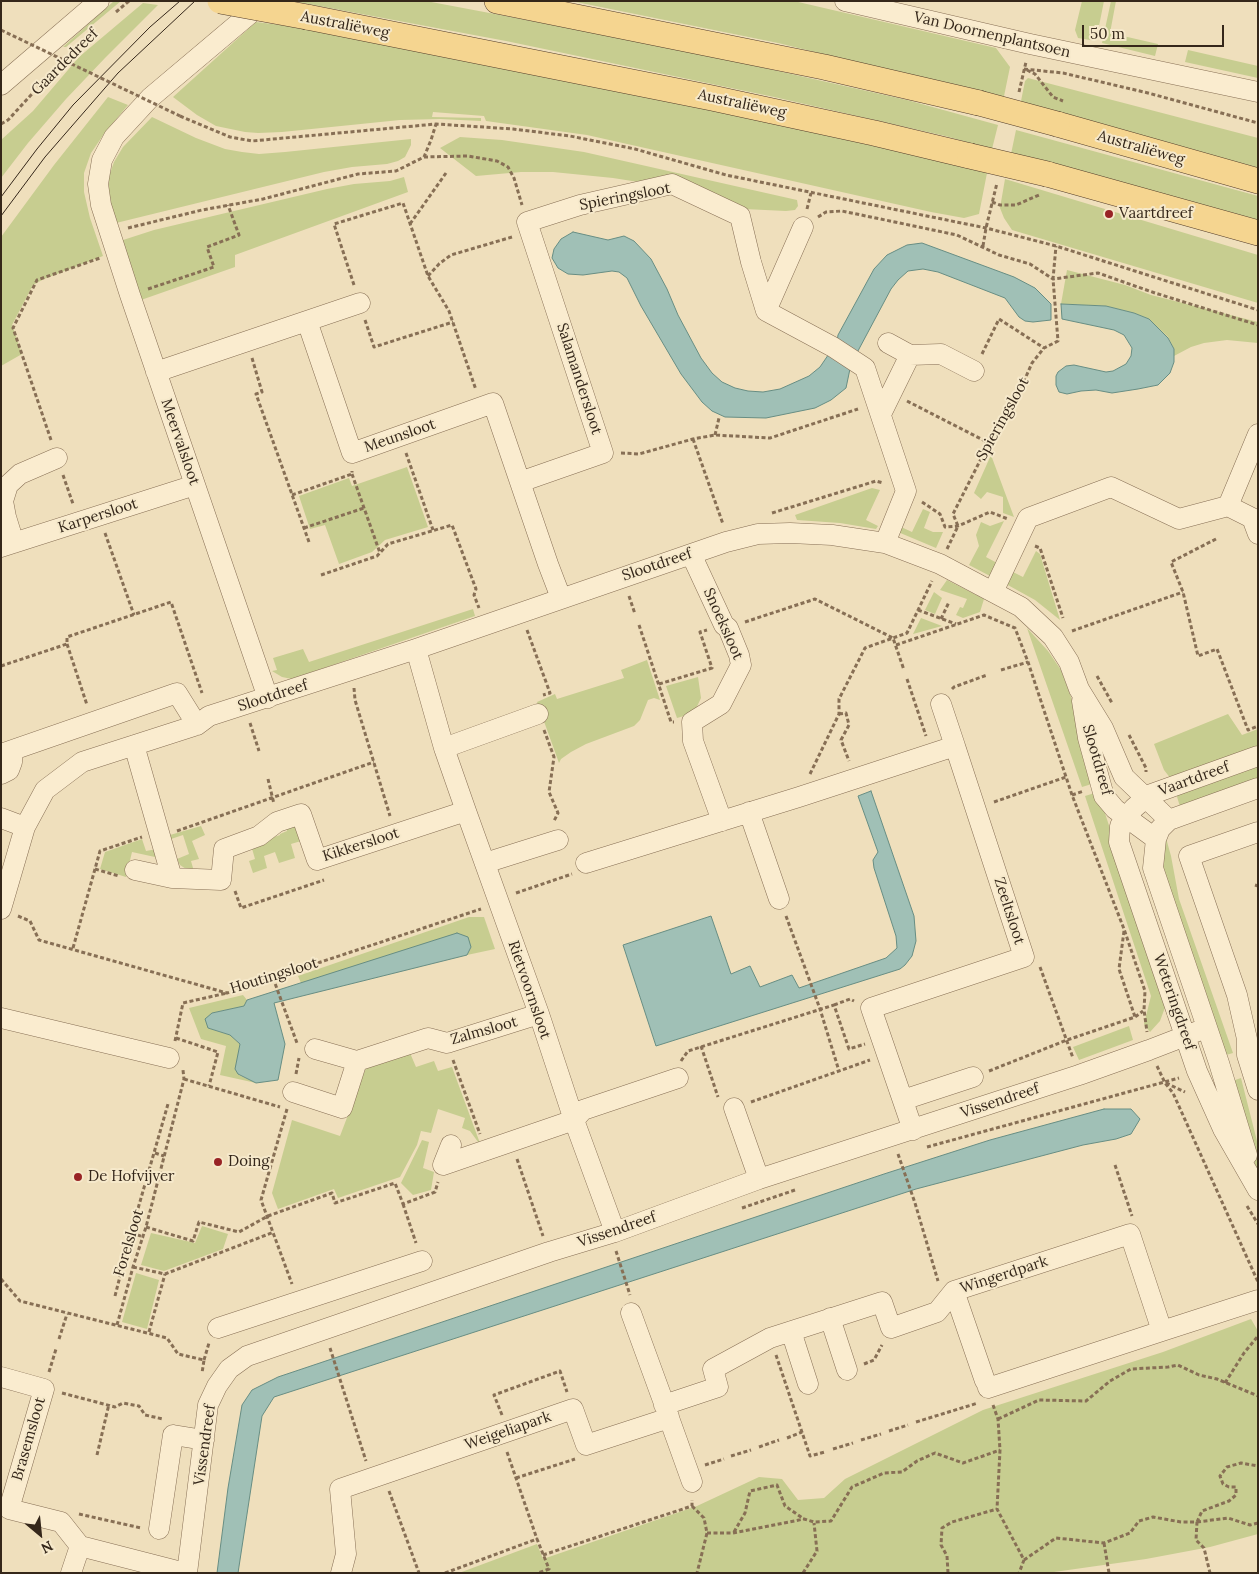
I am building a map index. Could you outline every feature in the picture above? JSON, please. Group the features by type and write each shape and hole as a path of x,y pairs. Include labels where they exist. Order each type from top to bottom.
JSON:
{"main road":[{"name":"Australiëweg","path":"220,1 712,98 874,133 970,156 1043,185 1258,233"},
{"name":"Australiëweg","path":"497,1 824,67 979,103 1258,181"}],"street":[{"name":"Meervalsloot","path":"265,1 150,98 114,137 102,160 98,184 101,205 130,295 268,698"},
{"name":"Van Doornenplantsoen","path":"845,1 1030,44 1258,92"},
{"name":"Gaardedreef","path":"1,85 107,7"},
{"name":"Spieringsloot","path":"528,227 580,205 672,184 740,216 751,262 766,311"},
{"path":"803,226 766,311 833,347 865,368 883,394"},
{"name":"Salamandersloot","path":"520,482 603,452 528,227"},
{"path":"156,372 360,303"},
{"name":"Meunsloot","path":"306,321 352,453 488,405"},
{"path":"888,343 910,355 941,354 974,371"},
{"path":"885,543 906,491 881,414 883,394 910,355"},
{"path":"488,405 520,482 562,598"},
{"path":"1228,506 1258,434"},
{"path":"8,545 4,501 8,484 20,474 57,458"},
{"name":"Karpersloot","path":"8,545 195,485"},
{"path":"993,592 1028,518 1111,487 1179,519 1228,506 1252,518 1258,534"},
{"name":"Slootdreef","path":"8,912 25,827 45,790 82,762 204,721 245,704 416,649 726,542 758,534 832,535 885,543 940,564 1021,607 1053,637 1068,662 1080,689 1103,728 1135,808 1156,839"},
{"name":"Snoeksloot","path":"691,554 740,655 741,665 721,704 692,722"},
{"name":"Rietvoornsloot","path":"416,649 444,748 539,1014 618,1244"},
{"name":"Slootdreef","path":"1080,689 1088,738 1104,796 1115,809 1135,808 1169,820"},
{"path":"1,774 9,770 12,762 7,752 177,693 204,721"},
{"name":"Zeeltsloot","path":"913,1130 871,1008 1024,956 941,704"},
{"path":"444,748 538,714"},
{"path":"692,722 693,741 722,821"},
{"path":"134,745 172,878"},
{"path":"586,863 955,746"},
{"name":"Vaartdreef","path":"1135,808 1149,794 1258,756"},
{"name":"Vaartdreef","path":"1156,839 1160,830 1169,820 1258,788"},
{"name":"Weteringdreef","path":"1135,808 1120,826 1119,842 1197,1071 1223,1129 1258,1189"},
{"name":"Kikkersloot","path":"135,870 172,878 221,880 224,849 259,836 277,822 301,814 316,860 466,811"},
{"path":"749,812 779,899"},
{"path":"1,818 25,827"},
{"path":"1258,832 1189,856 1237,995 1247,1040 1247,1055 1258,1090"},
{"name":"Weteringdreef","path":"1156,839 1153,868 1219,1064 1258,1189"},
{"path":"485,863 558,840"},
{"name":"Zalmsloot","path":"357,1061 428,1038 447,1043 539,1014"},
{"path":"1,1018 169,1058"},
{"name":"Vissendreef","path":"186,1573 208,1405 228,1369 247,1356 549,1252 618,1244 759,1179 1079,1075 1206,1028"},
{"path":"290,1101 342,1108 357,1061 304,1049"},
{"path":"903,1100 974,1077"},
{"path":"443,1165 574,1120 583,1110 671,1081"},
{"path":"734,1108 759,1179"},
{"path":"443,1165 451,1145"},
{"path":"1130,1234 1162,1331"},
{"name":"Wingerdpark","path":"667,1412 718,1387 712,1369 770,1338 882,1302 890,1328 937,1312 950,1297 1130,1234"},
{"path":"218,1328 422,1261"},
{"path":"950,1297 988,1390 1258,1300"},
{"path":"307,1299 326,1328"},
{"path":"631,1313 692,1482"},
{"path":"830,1318 847,1370"},
{"path":"791,1331 808,1384"},
{"name":"Brasemsloot","path":"1,1377 44,1388 9,1509 64,1524"},
{"path":"574,1409 586,1445 667,1412"},
{"name":"Weigeliapark","path":"341,1573 346,1554 340,1489 574,1409"},
{"path":"154,1530 174,1435 204,1440"},
{"path":"64,1524 80,1546 186,1573"},
{"path":"71,1573 80,1546"}],"path":[{"path":"107,7 129,1"},
{"path":"1,30 180,116"},
{"path":"1017,97 1030,44"},
{"name":"Gaardedreef","path":"1,124 8,120 72,50"},
{"path":"1024,68 1034,74 1054,97"},
{"path":"1024,68 1063,73 1258,123"},
{"path":"424,157 436,124"},
{"path":"110,232 202,210 264,199 358,174 396,171 424,157 468,156 497,161 508,167 514,178 528,227 452,255 439,264 428,276"},
{"path":"410,225 446,173"},
{"path":"983,246 999,174"},
{"path":"992,202 1000,205 1016,204 1043,185"},
{"path":"453,322 374,347 334,224 403,202 428,276 449,311 488,405"},
{"path":"130,295 214,267 207,247 239,235 228,205"},
{"path":"803,226 815,221 826,212 842,211 957,235 999,255 1030,264 1054,279 1098,273 1258,325"},
{"name":"Spieringsloot","path":"918,610 958,526 953,514 989,443 1012,406 1032,363 1044,348 1058,341 1054,279 1056,246"},
{"path":"79,521 13,328 37,280 117,252"},
{"path":"974,371 999,319 1044,348"},
{"path":"246,342 262,392 256,394 308,542"},
{"path":"603,452 639,454 715,434 770,438 857,409 883,394 989,443"},
{"path":"715,434 719,418"},
{"path":"400,436 433,530"},
{"path":"693,439 724,528 726,542"},
{"path":"352,453 352,474 380,553"},
{"path":"292,495 352,474"},
{"path":"772,513 876,481 906,491"},
{"path":"304,528 364,508"},
{"path":"99,516 134,615"},
{"path":"321,575 377,556 388,544 452,525 476,589 474,594 485,625"},
{"path":"1216,539 1171,562 1182,592 1198,656 1217,649 1248,730 1258,726"},
{"path":"1053,637 1182,592"},
{"path":"658,684 712,668 700,632 815,599 893,638 904,670"},
{"path":"93,722 67,644 67,637 171,602 204,721"},
{"path":"940,620 949,602"},
{"path":"798,797 839,714 839,700 865,648 907,633 918,610 940,620 956,624"},
{"path":"521,613 550,693 532,699 554,757 549,792 558,814 554,821 558,840"},
{"path":"896,646 984,615 1015,628 1066,777 1124,929 1144,992 1144,1010 1150,1050 1173,1093 1258,1282"},
{"path":"639,624 671,722 692,722"},
{"path":"1,666 67,644"},
{"path":"1001,670 1028,662"},
{"path":"352,670 355,700 396,834"},
{"path":"941,704 954,687 987,675"},
{"path":"907,679 932,753"},
{"path":"245,704 259,751"},
{"path":"839,714 846,713 849,725 841,740 856,777"},
{"path":"74,948 100,851 159,834 374,762"},
{"path":"975,808 1066,777"},
{"path":"268,779 277,822"},
{"path":"498,901 582,871 586,863"},
{"path":"779,899 820,1009 839,1071"},
{"name":"Houtingsloot","path":"8,912 30,921 39,940 74,948 227,993 498,901"},
{"path":"1124,929 1119,969 1135,1018"},
{"path":"1024,956 1038,962 1068,1040 1079,1075"},
{"path":"273,978 285,1010 304,1049 261,1200 274,1232 307,1299"},
{"path":"227,993 183,1003 176,1038 169,1058 182,1069 184,1079 209,1086 290,1101"},
{"path":"850,1000 853,1008"},
{"path":"671,1081 688,1050 834,1005 849,1049 865,1044 862,1035"},
{"path":"974,1077 1068,1040 1135,1018 1144,1010"},
{"path":"176,1038 218,1052 209,1086"},
{"path":"447,1043 486,1151"},
{"path":"701,1046 720,1102 734,1108 887,1054"},
{"name":"Vissendreef","path":"922,1148 1166,1083 1197,1071"},
{"name":"Forelsloot","path":"117,1325 133,1267 144,1237 184,1079"},
{"path":"115,1296 168,1104"},
{"path":"511,1142 549,1252"},
{"path":"906,1152 898,1154 950,1297"},
{"path":"155,1153 164,1156"},
{"path":"146,1227 192,1241 199,1222 239,1232 268,1216 332,1193 335,1203 395,1183 403,1204 435,1192 443,1165"},
{"path":"1115,1165 1135,1226 1130,1234"},
{"path":"742,1208 797,1189"},
{"path":"133,1267 165,1274 274,1232"},
{"path":"131,1233 144,1237"},
{"path":"618,1244 630,1291"},
{"name":"Vissendreef","path":"607,1254 618,1244"},
{"path":"149,1332 165,1274"},
{"path":"1,1279 20,1301 67,1314 149,1332 167,1338 178,1354 204,1360 199,1396 208,1405"},
{"path":"59,1339 67,1314"},
{"path":"1225,1383 1258,1336"},
{"path":"770,1338 810,1456 825,1452"},
{"path":"323,1352 331,1350 377,1476 419,1573"},
{"path":"998,1419 1039,1400 1086,1401 1110,1382 1131,1369 1168,1368 1178,1365 1199,1375 1258,1396"},
{"path":"538,1573 549,1569 516,1478 494,1395 560,1371 574,1409"},
{"path":"44,1388 115,1407 124,1403 139,1406 145,1414 164,1419 174,1435"},
{"path":"916,1422 988,1390 998,1419 1000,1450 997,1508 1024,1560"},
{"path":"97,1455 109,1404"},
{"path":"889,1431 908,1425"},
{"path":"787,1438 802,1432"},
{"path":"861,1440 881,1434"},
{"path":"759,1447 779,1440"},
{"path":"833,1449 853,1443"},
{"path":"516,1478 581,1457 586,1445"},
{"path":"731,1456 751,1450"},
{"path":"733,1533 744,1513 750,1491 777,1485 785,1506 804,1519 814,1522 831,1520 852,1487 884,1473 902,1472 917,1461 935,1453 963,1462 1000,1450"},
{"path":"1210,1573 1204,1548 1196,1540 1197,1522 1202,1512 1229,1501 1236,1495 1236,1486 1229,1487 1223,1484 1220,1476 1228,1467 1241,1463 1258,1466"},
{"path":"692,1482 692,1506 704,1518 707,1533 697,1573"},
{"path":"543,1555 692,1506"},
{"path":"948,1573 947,1556 942,1544 942,1528 952,1522 997,1508"},
{"path":"64,1524 81,1513 154,1530"},
{"path":"1019,1573 1024,1560 1056,1538 1104,1543 1130,1534 1139,1521 1153,1517 1181,1522 1228,1518 1250,1525 1258,1523"},
{"path":"707,1533 733,1533 804,1519"},
{"path":"803,1573 817,1551 814,1522"},
{"path":"445,1573 537,1539"},
{"path":"1104,1543 1109,1573"}],"green space":[{"path":"114,1 121,1 66,47 63,47"},
{"path":"292,1 426,1 680,49 907,100 998,125 992,149 945,136 774,97 506,41"},
{"path":"571,1 794,1 996,48 1010,67 1003,101 920,78 778,43"},
{"path":"1082,1 1104,1 1096,41 1078,38 1075,30"},
{"path":"1111,1 1116,1 1110,33 1158,44 1155,56 1102,43"},
{"path":"143,3 158,5 66,99 1,178 1,140 33,111 79,57"},
{"path":"256,22 297,27 593,84 961,165 987,173 979,214 964,218 931,212 587,135 486,121 484,116 433,112 432,117 481,118 481,121 400,120 258,133 216,126 197,115 173,97"},
{"path":"1188,50 1258,66 1258,78 1185,62"},
{"path":"1028,78 1258,138 1258,171 1020,106 1025,81"},
{"path":"108,97 128,105 91,153 84,173 84,192 90,218 103,256 33,285 12,325 22,354 1,366 1,237 54,165"},
{"path":"152,117 196,138 225,149 259,154 411,139 411,145 405,157 387,164 324,172 116,223 111,211 108,193 109,176 114,162 123,147"},
{"path":"1016,130 1258,196 1258,223 1011,154"},
{"path":"460,137 502,140 584,152 797,200 798,206 795,210 786,211 744,209 651,184 553,172 521,172 476,176 440,148"},
{"path":"404,177 408,192 235,255 235,267 141,300 120,241 154,230 327,189 354,184 390,181"},
{"path":"1005,179 1258,255 1258,303 1012,230 1000,208"},
{"path":"1067,270 1125,285 1151,295 1258,322 1258,343 1227,340 1204,343 1174,356 1174,349 1168,337 1149,319 1106,306 1061,304"},
{"path":"991,455 1014,517 1003,513 1003,497 987,492 981,499 974,493"},
{"path":"407,467 428,527 385,540 372,552 339,564 325,525 310,529 299,496 349,478 352,486"},
{"path":"872,488 880,490 866,520 878,526 876,529 840,523 797,520 795,515"},
{"path":"923,509 930,512 924,528 933,532 943,532 936,548 898,532 899,526 912,532"},
{"path":"1004,521 986,557 997,563 990,576 969,565 979,546 976,535 981,522 990,526"},
{"path":"1036,551 1040,554 1060,620 1035,600 1006,584 1011,571 1023,577"},
{"path":"947,580 984,599 980,612 963,618 956,615 960,607 963,608 967,599 940,590"},
{"path":"934,592 942,598 935,614 925,610"},
{"path":"473,609 475,616 292,679 282,677 272,671 277,670 273,658 303,649 309,662"},
{"path":"921,618 942,626 913,634"},
{"path":"1027,628 1048,651 1061,670 1071,697 1095,783 1082,787"},
{"path":"647,660 660,700 654,698 648,700 640,720 634,726 586,744 561,759 559,763 537,702 555,694 557,699 624,678 621,670"},
{"path":"698,677 701,698 694,713 677,718 666,686"},
{"path":"1228,714 1242,735 1258,729 1258,748 1171,779 1164,770 1154,744"},
{"path":"1258,762 1258,783 1181,810 1175,790"},
{"path":"1098,792 1167,1002 1160,1021 1150,1032 1144,1024 1151,996 1085,796"},
{"path":"295,824 301,841 291,844 295,858 279,863 275,852 264,856 267,868 253,873 249,861 255,859 251,845 280,835 287,831 286,827"},
{"path":"201,826 205,835 192,841 199,859 191,861 192,873 180,865 177,859 189,854 183,835 171,839 170,835"},
{"path":"1166,838 1179,899 1233,1053 1226,1055 1160,869"},
{"path":"142,839 146,851 157,849 155,857 132,852 126,877 100,869 105,852"},
{"path":"469,917 484,917 495,949 467,955 471,947 301,983 298,976"},
{"path":"243,995 247,1000 245,1006 212,1013 208,1028 230,1035 240,1044 239,1075 256,1083 220,1075 226,1046 201,1039 189,1008"},
{"path":"1129,1026 1133,1040 1079,1060 1073,1047"},
{"path":"410,1053 416,1067 434,1061 438,1071 452,1067 481,1146 470,1131 462,1128 465,1118 438,1109 431,1133 421,1131 417,1145 400,1177 338,1198 334,1189 278,1209 272,1193 292,1120 340,1136 366,1068"},
{"path":"1241,1078 1258,1145 1258,1175 1232,1081"},
{"path":"422,1140 429,1142 423,1168 434,1172 431,1190 413,1195 401,1183"},
{"path":"202,1226 228,1234 223,1249 164,1271 141,1265 151,1233 195,1243"},
{"path":"136,1273 159,1280 147,1329 122,1322"},
{"path":"1251,1319 1258,1331 1258,1534 1210,1547 1146,1559 1047,1573 459,1573 537,1544 543,1559 697,1506 759,1477 782,1479 798,1500 824,1498 845,1479 983,1410 1163,1352"}],"water":[{"path":"573,232 608,240 624,236 634,241 651,259 701,358 712,373 722,382 748,391 763,392 780,389 809,376 820,367 837,342 838,335 874,269 887,255 907,245 922,243 1014,277 1035,288 1051,304 1051,320 1025,321 1019,317 1005,298 938,272 923,269 908,271 891,289 851,364 846,388 831,400 815,408 766,418 725,417 712,411 702,402 681,374 641,306 627,278 619,272 612,271 583,275 568,274 558,268 552,258 554,249 561,239"},
{"path":"1061,304 1106,306 1149,319 1168,338 1174,349 1174,362 1170,373 1158,385 1138,389 1112,393 1096,390 1067,394 1059,392 1056,385 1056,376 1066,366 1074,365 1106,372 1113,371 1126,364 1131,356 1132,348 1124,335 1114,330 1062,319"},
{"path":"871,791 914,916 916,941 912,956 905,965 900,969 656,1046 623,945 711,916 731,974 750,966 760,987 792,975 799,988 886,958 897,948 896,936 874,868 873,860 878,852 858,796"},
{"path":"457,933 468,937 471,947 467,955 274,1003 285,1044 278,1080 256,1083 238,1074 235,1069 240,1044 230,1035 208,1028 205,1019 212,1013 244,1006 247,1000"},
{"path":"1104,1109 1131,1109 1140,1119 1131,1134 1116,1139 1083,1145 916,1189 274,1397 262,1416 238,1573 217,1573 228,1488 242,1405 252,1390 278,1377 884,1174 990,1140"}],"tram line":[{"path":"1,197 73,105 150,27 180,1"},
{"path":"1,216 45,157 118,73 195,1"}],"place":[{"name":"Vaartdreef","path":"1109,214"},
{"name":"Doing","path":"218,1162"},
{"name":"De Hofvijver","path":"78,1177"}]}
